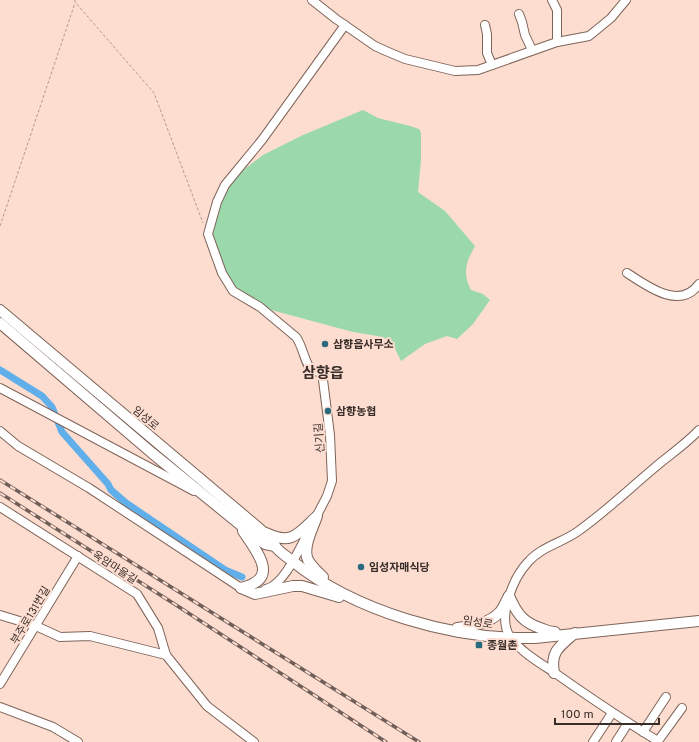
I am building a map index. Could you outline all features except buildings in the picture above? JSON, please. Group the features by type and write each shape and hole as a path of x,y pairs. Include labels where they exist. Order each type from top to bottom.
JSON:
{"main road":[{"name":"임성로","path":"0,310 261,530 270,538 275,546 292,561 336,590 362,602 399,616 432,626 471,634 511,638 535,638 699,621"},
{"name":"임성로","path":"0,323 152,453 237,522 265,544 275,546"},
{"path":"261,530 280,539 288,538 297,535 317,516"},
{"path":"317,516 308,544 308,559 316,570 336,590"},
{"path":"237,522 260,556 264,569 263,574 255,583 241,588"},
{"path":"241,588 255,594 294,586 302,586 362,602"},
{"path":"449,630 475,626 486,621 500,611 509,596"},
{"path":"509,596 518,614 530,625 552,632 575,633"},
{"path":"554,673 552,665 557,648 575,633"}],"street":[{"path":"312,0 375,46 405,59 431,66 460,71 478,70 557,42 589,36 611,18 626,0"},
{"path":"552,0 556,10 557,42"},
{"path":"519,14 525,35 532,50"},
{"path":"208,234 214,208 225,185 262,140 345,25"},
{"path":"485,25 487,34 487,53 492,66"},
{"name":"신기길","path":"208,234 222,273 233,292 260,307 296,337 301,343 310,368 315,372 322,372 330,435 332,481 328,496 292,561 281,579 274,586 268,589 252,590 241,588"},
{"path":"627,274 653,289 673,296 685,295 699,284"},
{"name":"임성로","path":"0,388 211,500"},
{"path":"682,708 658,741 612,713 532,657 511,638 507,631 506,623 509,596 517,578 532,558 544,549 578,532 699,430"},
{"path":"0,431 18,446 89,488 241,588"},
{"name":"옥암마을길","path":"0,507 137,594 158,628 166,655 207,706 254,742"},
{"name":"부주로131번길","path":"0,684 78,556"},
{"path":"0,615 36,626 60,637 90,636 166,655"},
{"path":"643,732 666,697"},
{"path":"0,707 53,727 78,742"},
{"path":"593,742 612,713"},
{"path":"616,742 628,723"}],"path":[{"path":"0,226 75,0"},
{"path":"75,2 154,93 208,234"}],"green space":[{"path":"363,110 378,118 419,129 421,133 421,160 418,192 445,211 475,246 467,262 466,273 468,284 471,290 483,294 490,300 473,324 457,339 447,336 425,344 401,361 393,345 383,337 353,332 260,307 233,291 208,234 229,181 263,155 303,135"}],"waterway":[{"path":"0,370 42,396 52,407 62,432 108,484 111,490 126,503 225,570 242,577"}],"railway":[{"path":"0,480 419,742"},
{"path":"0,493 176,605 386,742"}],"place":[{"name":"삼향읍사무소","path":"325,344"},
{"name":"삼향농협","path":"328,411"},
{"name":"임성자매식당","path":"361,567"},
{"name":"종월촌","path":"479,645"}],"district":[{"name":"삼향읍","path":"323,373"}]}
